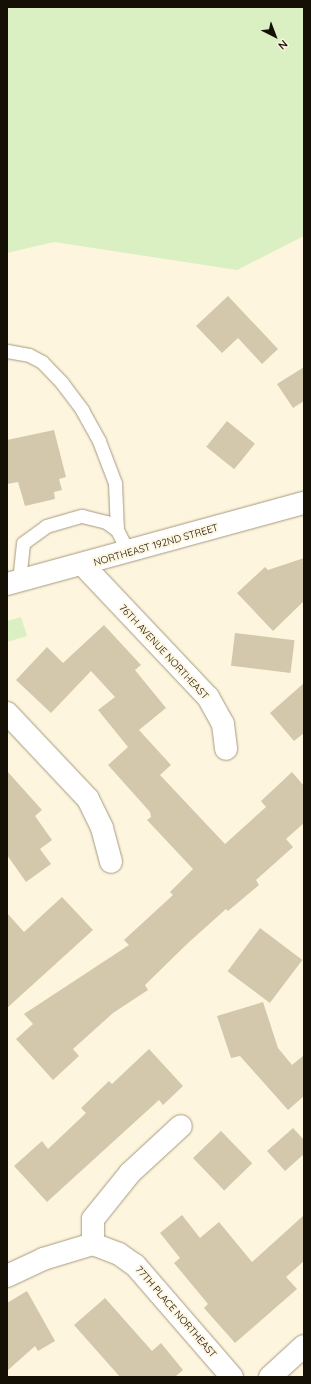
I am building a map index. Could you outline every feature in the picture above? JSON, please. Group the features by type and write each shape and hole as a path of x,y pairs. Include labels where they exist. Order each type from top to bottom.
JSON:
{"street":[{"name":"NORTHEAST 192ND STREET","path":"13,583 304,503"},
{"name":"76TH AVENUE NORTHEAST","path":"83,565 208,697 223,724 226,748"},
{"path":"7,713 88,799 102,828 111,862"},
{"path":"7,1276 43,1259 93,1244 93,1219 130,1173 181,1126"},
{"name":"77TH PLACE NORTHEAST","path":"93,1244 119,1254 135,1265 232,1377"},
{"path":"270,1377 304,1346"}],"lane":[{"path":"7,351 29,355 42,362 62,383 82,410 99,441 115,483 117,530 128,552"},
{"path":"13,583 23,543 46,526 82,516 106,522 117,530"}],"green space":[{"path":"7,7 304,7 304,236 237,270 54,242 7,253"},
{"path":"21,617 27,636 7,642 7,621"}],"building":[{"path":"228,296 278,349 262,364 238,338 222,353 196,326"},
{"path":"304,367 304,401 293,408 277,384"},
{"path":"227,421 255,444 234,469 206,447"},
{"path":"54,430 66,477 59,479 62,490 54,492 55,499 25,506 18,482 7,484 7,440"},
{"path":"304,558 304,601 273,631 237,593 265,567 268,570"},
{"path":"104,625 141,665 135,670 166,708 139,730 171,765 160,775 225,844 266,807 261,801 292,772 304,786 304,823 286,839 293,847 256,880 259,885 228,911 226,909 188,943 145,985 148,990 113,1013 73,1049 79,1056 53,1080 16,1039 33,1024 24,1014 129,945 124,940 173,895 170,892 193,869 147,820 151,817 150,812 108,765 128,747 98,710 115,697 91,671 51,713 16,680 47,647 63,663"},
{"path":"235,633 295,640 291,673 231,666"},
{"path":"304,683 304,733 294,741 270,713"},
{"path":"7,771 42,810 35,816 52,840 40,849 51,864 26,882 7,855"},
{"path":"62,897 93,930 7,1008 7,913 24,932"},
{"path":"260,928 302,960 270,1003 228,971"},
{"path":"263,1002 278,1048 292,1065 304,1055 304,1096 288,1110 240,1056 231,1058 217,1016"},
{"path":"149,1049 183,1086 163,1105 159,1100 47,1202 14,1166 42,1141 48,1149 86,1113 81,1108 109,1081 112,1084"},
{"path":"293,1128 304,1140 304,1154 285,1171 267,1151"},
{"path":"221,1131 252,1163 224,1190 193,1158"},
{"path":"182,1215 200,1238 219,1222 252,1262 304,1215 304,1261 286,1277 297,1289 235,1343 204,1308 208,1304 174,1263 180,1258 160,1233"},
{"path":"27,1291 55,1341 38,1351 35,1346 7,1371 7,1303"},
{"path":"105,1298 152,1351 161,1343 183,1370 175,1377 120,1377 74,1325"}]}
